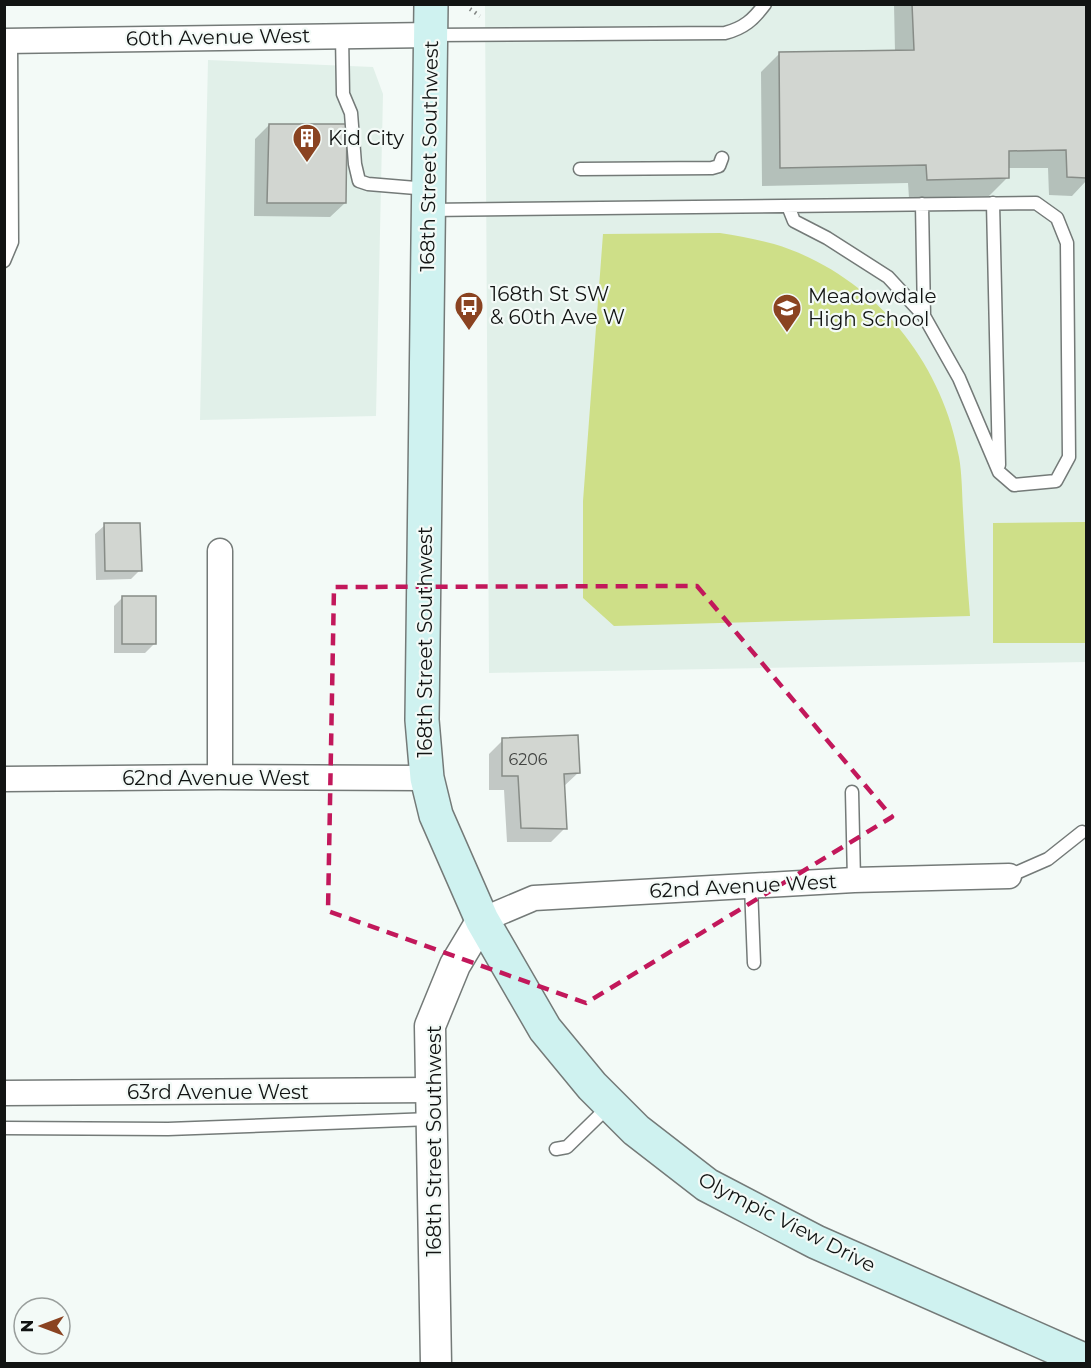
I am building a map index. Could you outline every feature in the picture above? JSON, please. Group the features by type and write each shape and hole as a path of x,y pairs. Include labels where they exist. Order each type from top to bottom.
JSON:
{"main road":[{"name":"168th Street Southwest","path":"431,20 422,720 427,778 436,815 482,920"},
{"name":"Olympic View Drive","path":"482,920 545,1029 592,1086 636,1130 707,1185 816,1242 1086,1361"}],"street":[{"name":"60th Avenue West","path":"8,40 342,35 431,20"},
{"path":"220,551 220,777"},
{"name":"62nd Avenue West","path":"4,779 427,778"},
{"name":"62nd Avenue West","path":"482,920 534,898 854,880 1009,876"},
{"name":"168th Street Southwest","path":"435,1364 430,1026 455,965 482,920"},
{"name":"63rd Avenue West","path":"4,1093 431,1090"}],"lane":[{"path":"431,20 725,33 742,28 756,17 765,4"},
{"path":"342,35 343,94 351,112 355,164 359,180 428,199 788,206 1036,203 1057,218 1067,243 1069,457 1056,481 1014,485 999,472 959,378 924,316 888,277 827,238 794,221 788,206"},
{"path":"4,261 12,242 8,40"},
{"path":"580,169 712,168 719,166 722,158"},
{"path":"993,203 999,472"},
{"path":"922,204 924,316"},
{"path":"852,792 854,880"},
{"path":"1009,876 1048,859 1082,832"},
{"path":"751,886 754,963"},
{"path":"556,1149 567,1147 611,1105"},
{"path":"4,1128 168,1129 431,1119"}],"highlighted area":[{"path":"697,586 892,817 586,1003 328,911 334,587"}],"shaded area":[{"name":"Meadowdale High School","path":"485,5 1086,5 1086,662 489,673"},
{"path":"208,60 373,67 383,94 376,416 200,420"}],"green space":[{"path":"720,233 774,244 809,257 841,276 870,298 896,325 918,354 936,386 950,421 959,457 970,616 614,626 583,598 583,501 603,234"},
{"path":"1086,522 1086,643 993,643 993,523"}],"building":[{"path":"912,4 1086,4 1086,178 1067,177 1066,150 1009,151 1009,178 927,180 926,165 780,168 779,52 914,50"},
{"name":"Kid City","path":"269,124 347,124 346,203 267,203"},
{"path":"104,523 140,523 142,571 105,571"},
{"path":"122,596 156,596 156,644 122,644"},
{"path":"578,735 580,773 564,774 567,829 521,828 518,776 502,776 502,738"}],"place":[{"name":"Kid City","path":"307,164"},
{"name":"168th St SW & 60th Ave W","path":"469,332"},
{"name":"Meadowdale High School","path":"787,334"}]}
